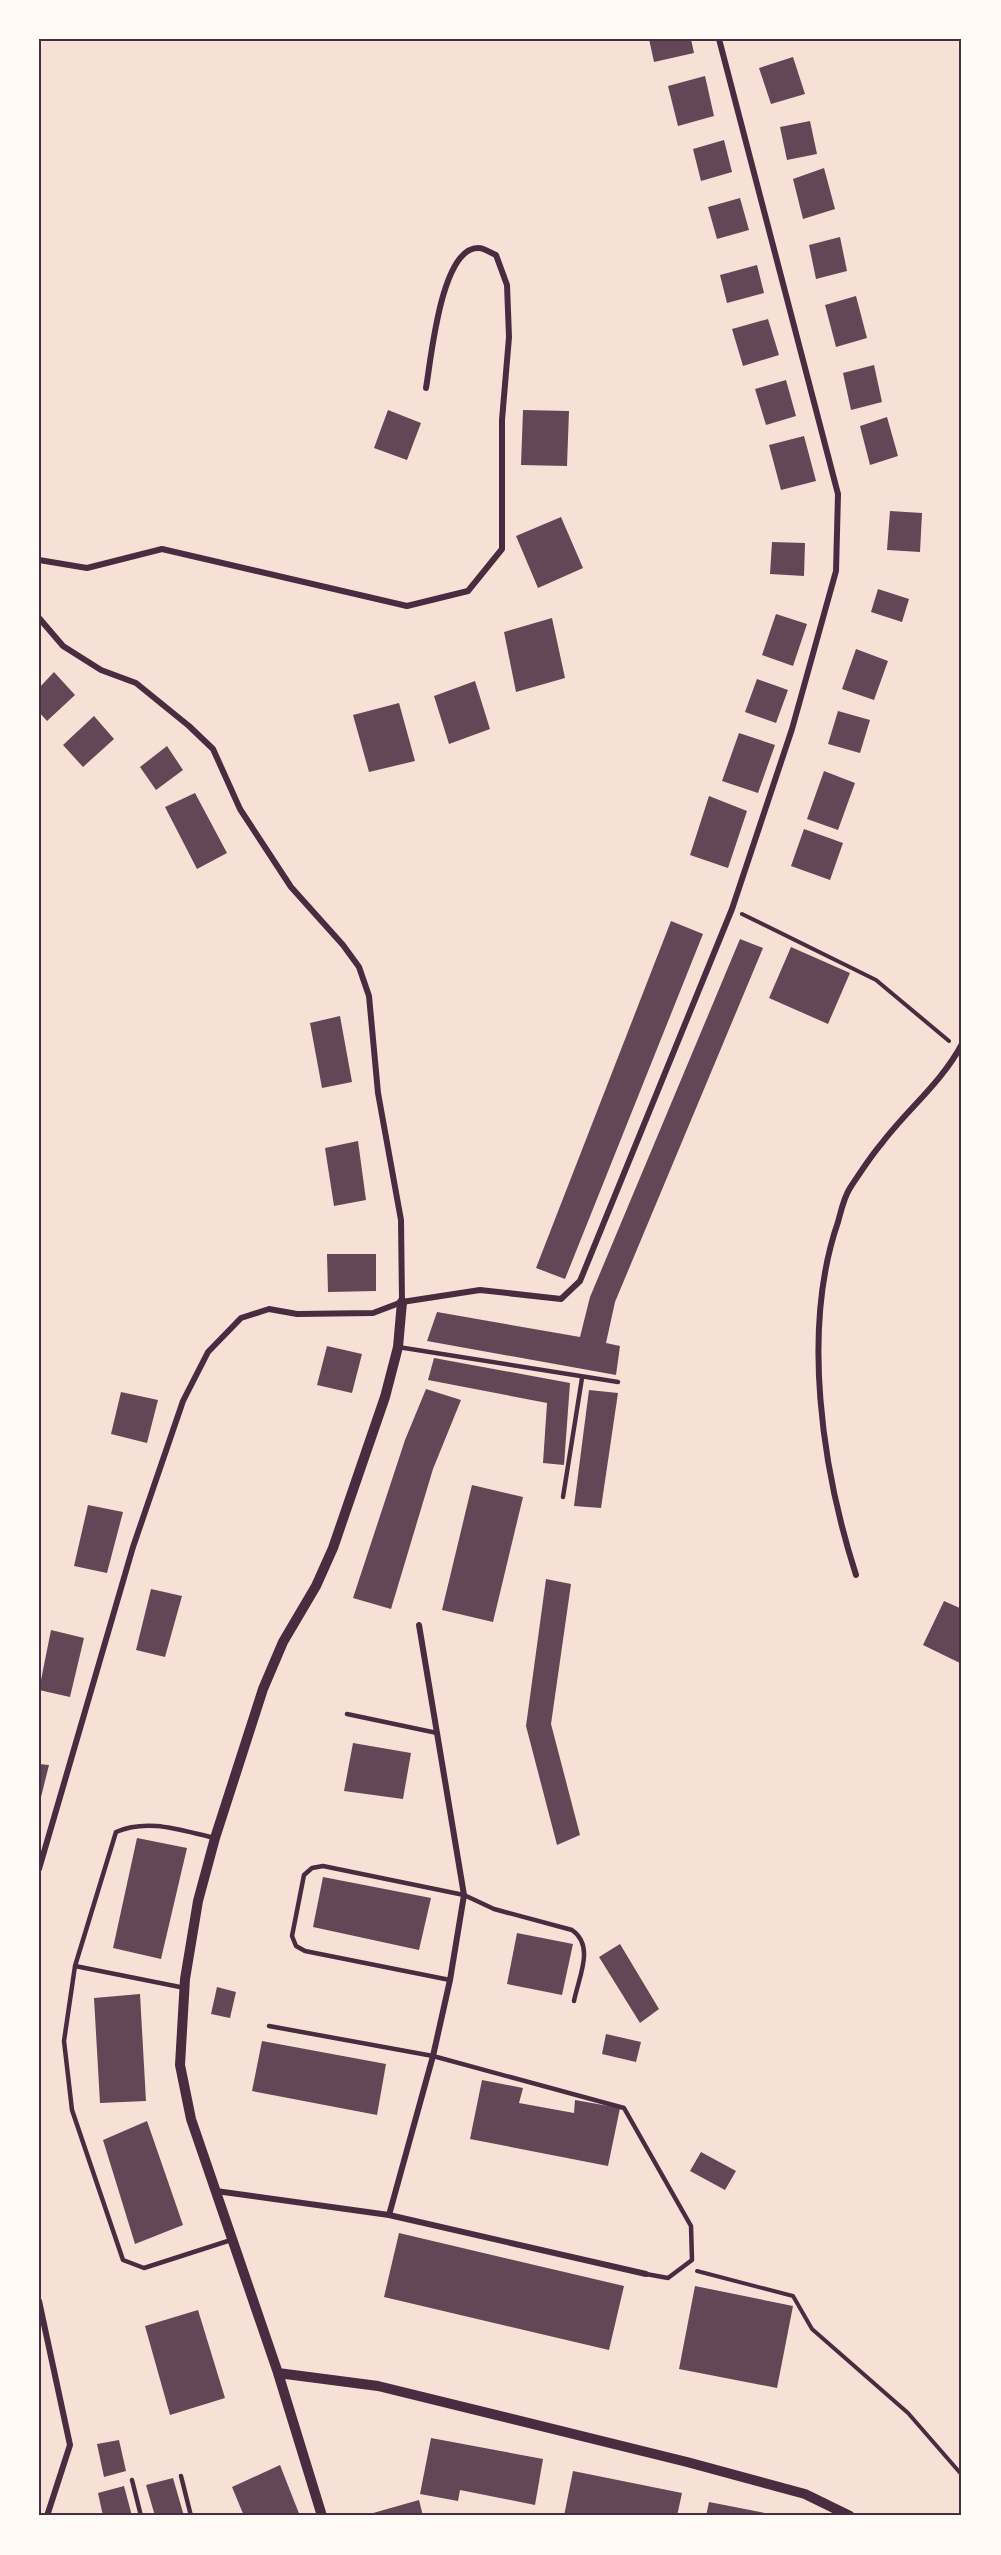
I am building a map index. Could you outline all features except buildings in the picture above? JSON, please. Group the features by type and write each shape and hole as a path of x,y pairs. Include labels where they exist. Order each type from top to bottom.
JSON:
{"street":[{"path":"39,1869 133,1548 183,1401 208,1352 241,1318 269,1309 297,1314 373,1313 402,1302 480,1290 561,1299 572,1292 580,1281 732,909 792,729 836,571 838,494 719,39"},
{"path":"39,560 87,568 162,549 407,606 468,591 502,549 502,420 508,337 507,285 496,255 480,248 466,251 456,261 443,293 426,387"},
{"path":"39,618 63,646 101,670 136,683 189,726 213,749 240,809 291,887 343,945 359,967 369,996 378,1093 401,1220 402,1302 398,1347 385,1397 333,1548 316,1586 283,1642 263,1689 215,1838 198,1901 185,1988 180,2065 190,2119 278,2373 322,2516"},
{"path":"856,1575 835,1506 824,1449 820,1355 822,1297 829,1248 848,1191 882,1142 926,1094 960,1047"},
{"path":"389,2216 433,2056 450,1980 464,1895 419,1625"},
{"path":"215,2191 389,2216 646,2274"},
{"path":"39,2301 70,2445 47,2516"},
{"path":"278,2373 378,2386 687,2462 805,2494 850,2516"}],"lane":[{"path":"398,1347 618,1383"},
{"path":"563,1497 582,1378"},
{"path":"347,1714 437,1733"},
{"path":"215,1838 147,1824 132,1825 116,1832 75,1966 64,2041 72,2110 123,2260 144,2268 232,2240"},
{"path":"450,1980 305,1951 296,1946 292,1936 304,1875 312,1868 322,1866 464,1895 494,1909 572,1930 582,1938 586,1947 574,2001"},
{"path":"75,1966 185,1988"},
{"path":"269,2026 433,2056 624,2108 691,2226 692,2260 668,2278 646,2274"},
{"path":"181,2476 191,2516"},
{"path":"132,2480 141,2516"}],"path":[{"path":"732,909 876,980 960,1047"},
{"path":"692,2260 697,2271 794,2296 812,2329 908,2413 962,2475"}]}
